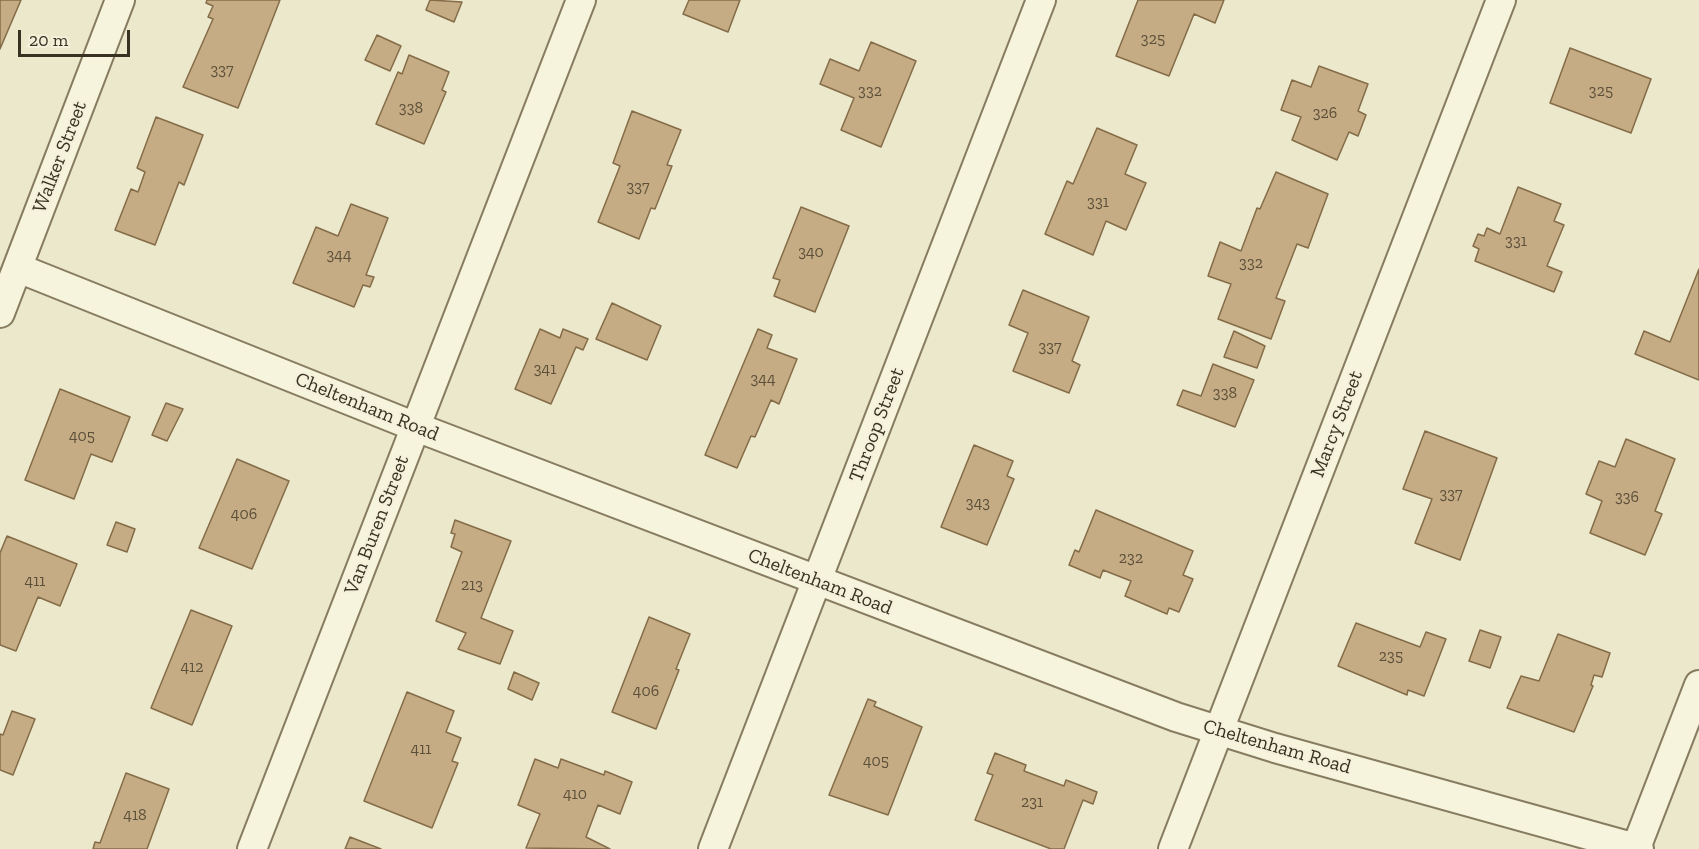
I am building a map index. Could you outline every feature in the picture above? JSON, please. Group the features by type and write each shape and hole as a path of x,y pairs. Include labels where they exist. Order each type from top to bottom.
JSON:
{"street":[{"name":"Walker Street","path":"0,313 120,0"},
{"name":"Van Buren Street","path":"252,849 581,0"},
{"name":"Throop Street","path":"713,849 1041,0"},
{"name":"Marcy Street","path":"1173,849 1501,0"},
{"name":"Cheltenham Road","path":"18,268 416,427 817,582 1176,717 1637,849"},
{"path":"1637,849 1699,685"}],"building":[{"path":"0,0 21,0 0,49"},
{"path":"207,0 280,0 238,108 183,87 213,19 208,17 213,6 206,3"},
{"path":"430,0 462,2 454,22 426,10"},
{"path":"689,0 740,0 728,32 683,14"},
{"path":"1138,0 1224,0 1215,23 1194,14 1169,76 1116,56"},
{"path":"377,35 401,46 390,71 365,60"},
{"path":"871,42 916,61 881,147 841,130 854,98 820,84 830,59 859,71"},
{"path":"1570,48 1651,79 1631,133 1550,103"},
{"path":"409,55 449,72 442,90 446,92 424,144 376,124 398,72 402,74"},
{"path":"1319,66 1368,84 1358,111 1366,115 1358,136 1349,132 1337,160 1292,140 1301,117 1281,110 1292,80 1311,87"},
{"path":"632,111 681,130 667,165 672,166 655,209 651,208 639,239 598,222 620,166 613,163"},
{"path":"156,117 203,135 184,185 179,182 155,245 115,230 131,189 138,192 145,172 137,168"},
{"path":"1097,128 1137,145 1125,174 1146,183 1126,230 1106,221 1093,255 1045,234 1067,181 1073,184"},
{"path":"1276,172 1328,194 1308,248 1297,244 1276,298 1285,301 1271,339 1218,319 1231,284 1208,276 1220,242 1241,251 1257,208 1260,209"},
{"path":"1518,187 1561,204 1554,221 1564,225 1547,266 1562,272 1554,292 1475,261 1479,249 1473,246 1478,234 1484,236 1487,228 1500,234"},
{"path":"351,204 388,218 366,275 374,277 370,287 363,285 354,307 293,283 316,227 338,236"},
{"path":"801,207 849,226 815,312 774,296 780,280 773,278"},
{"path":"1699,269 1699,380 1635,354 1644,331 1670,342"},
{"path":"1023,290 1089,317 1072,361 1080,365 1069,393 1013,371 1028,333 1009,325"},
{"path":"612,303 661,326 647,360 596,339"},
{"path":"540,329 560,338 563,329 588,339 583,350 576,347 551,404 515,389"},
{"path":"758,329 772,335 767,348 797,359 779,404 771,400 755,437 751,436 737,468 705,455"},
{"path":"1234,331 1265,346 1257,368 1224,357"},
{"path":"1213,364 1254,380 1235,427 1177,405 1183,390 1201,396"},
{"path":"60,389 130,417 112,462 91,454 74,499 25,480"},
{"path":"166,403 183,409 167,441 152,435"},
{"path":"1425,431 1497,458 1460,560 1415,543 1432,499 1403,489"},
{"path":"1626,439 1675,459 1655,511 1662,514 1645,555 1590,533 1602,501 1586,494 1599,461 1615,467"},
{"path":"974,445 1013,461 1007,476 1014,479 987,545 941,527"},
{"path":"237,459 289,481 252,569 199,548"},
{"path":"1096,510 1193,551 1183,575 1193,579 1179,612 1169,608 1167,614 1125,596 1131,581 1103,570 1100,578 1069,565 1075,550 1079,552"},
{"path":"455,520 511,541 481,618 513,631 500,664 458,649 466,633 436,621 462,552 451,547 455,534 451,533"},
{"path":"116,522 135,529 127,552 107,545"},
{"path":"7,536 77,564 60,606 38,597 16,651 0,645 0,553"},
{"path":"191,610 232,626 192,725 151,708"},
{"path":"649,617 690,634 656,729 612,712"},
{"path":"1356,623 1420,647 1426,632 1446,639 1424,696 1408,690 1407,695 1338,666"},
{"path":"1480,630 1501,637 1490,668 1469,661"},
{"path":"1558,634 1610,653 1602,677 1594,675 1591,685 1593,686 1574,732 1507,708 1521,676 1539,681"},
{"path":"514,672 539,683 532,700 508,689"},
{"path":"407,692 454,711 446,732 461,738 452,761 458,763 432,828 364,801"},
{"path":"868,699 876,702 874,706 922,727 888,815 829,795"},
{"path":"12,711 35,719 13,775 0,770 0,734 3,735"},
{"path":"995,753 1026,765 1024,771 1064,786 1066,780 1097,792 1093,804 1083,800 1064,849 1051,849 975,820 993,775 987,773"},
{"path":"535,759 558,768 561,759 604,775 605,771 632,782 620,814 598,805 586,837 610,849 526,848 540,814 518,805"},
{"path":"126,773 169,789 147,849 93,849 95,842 100,843"},
{"path":"350,837 381,849 345,849"}]}
